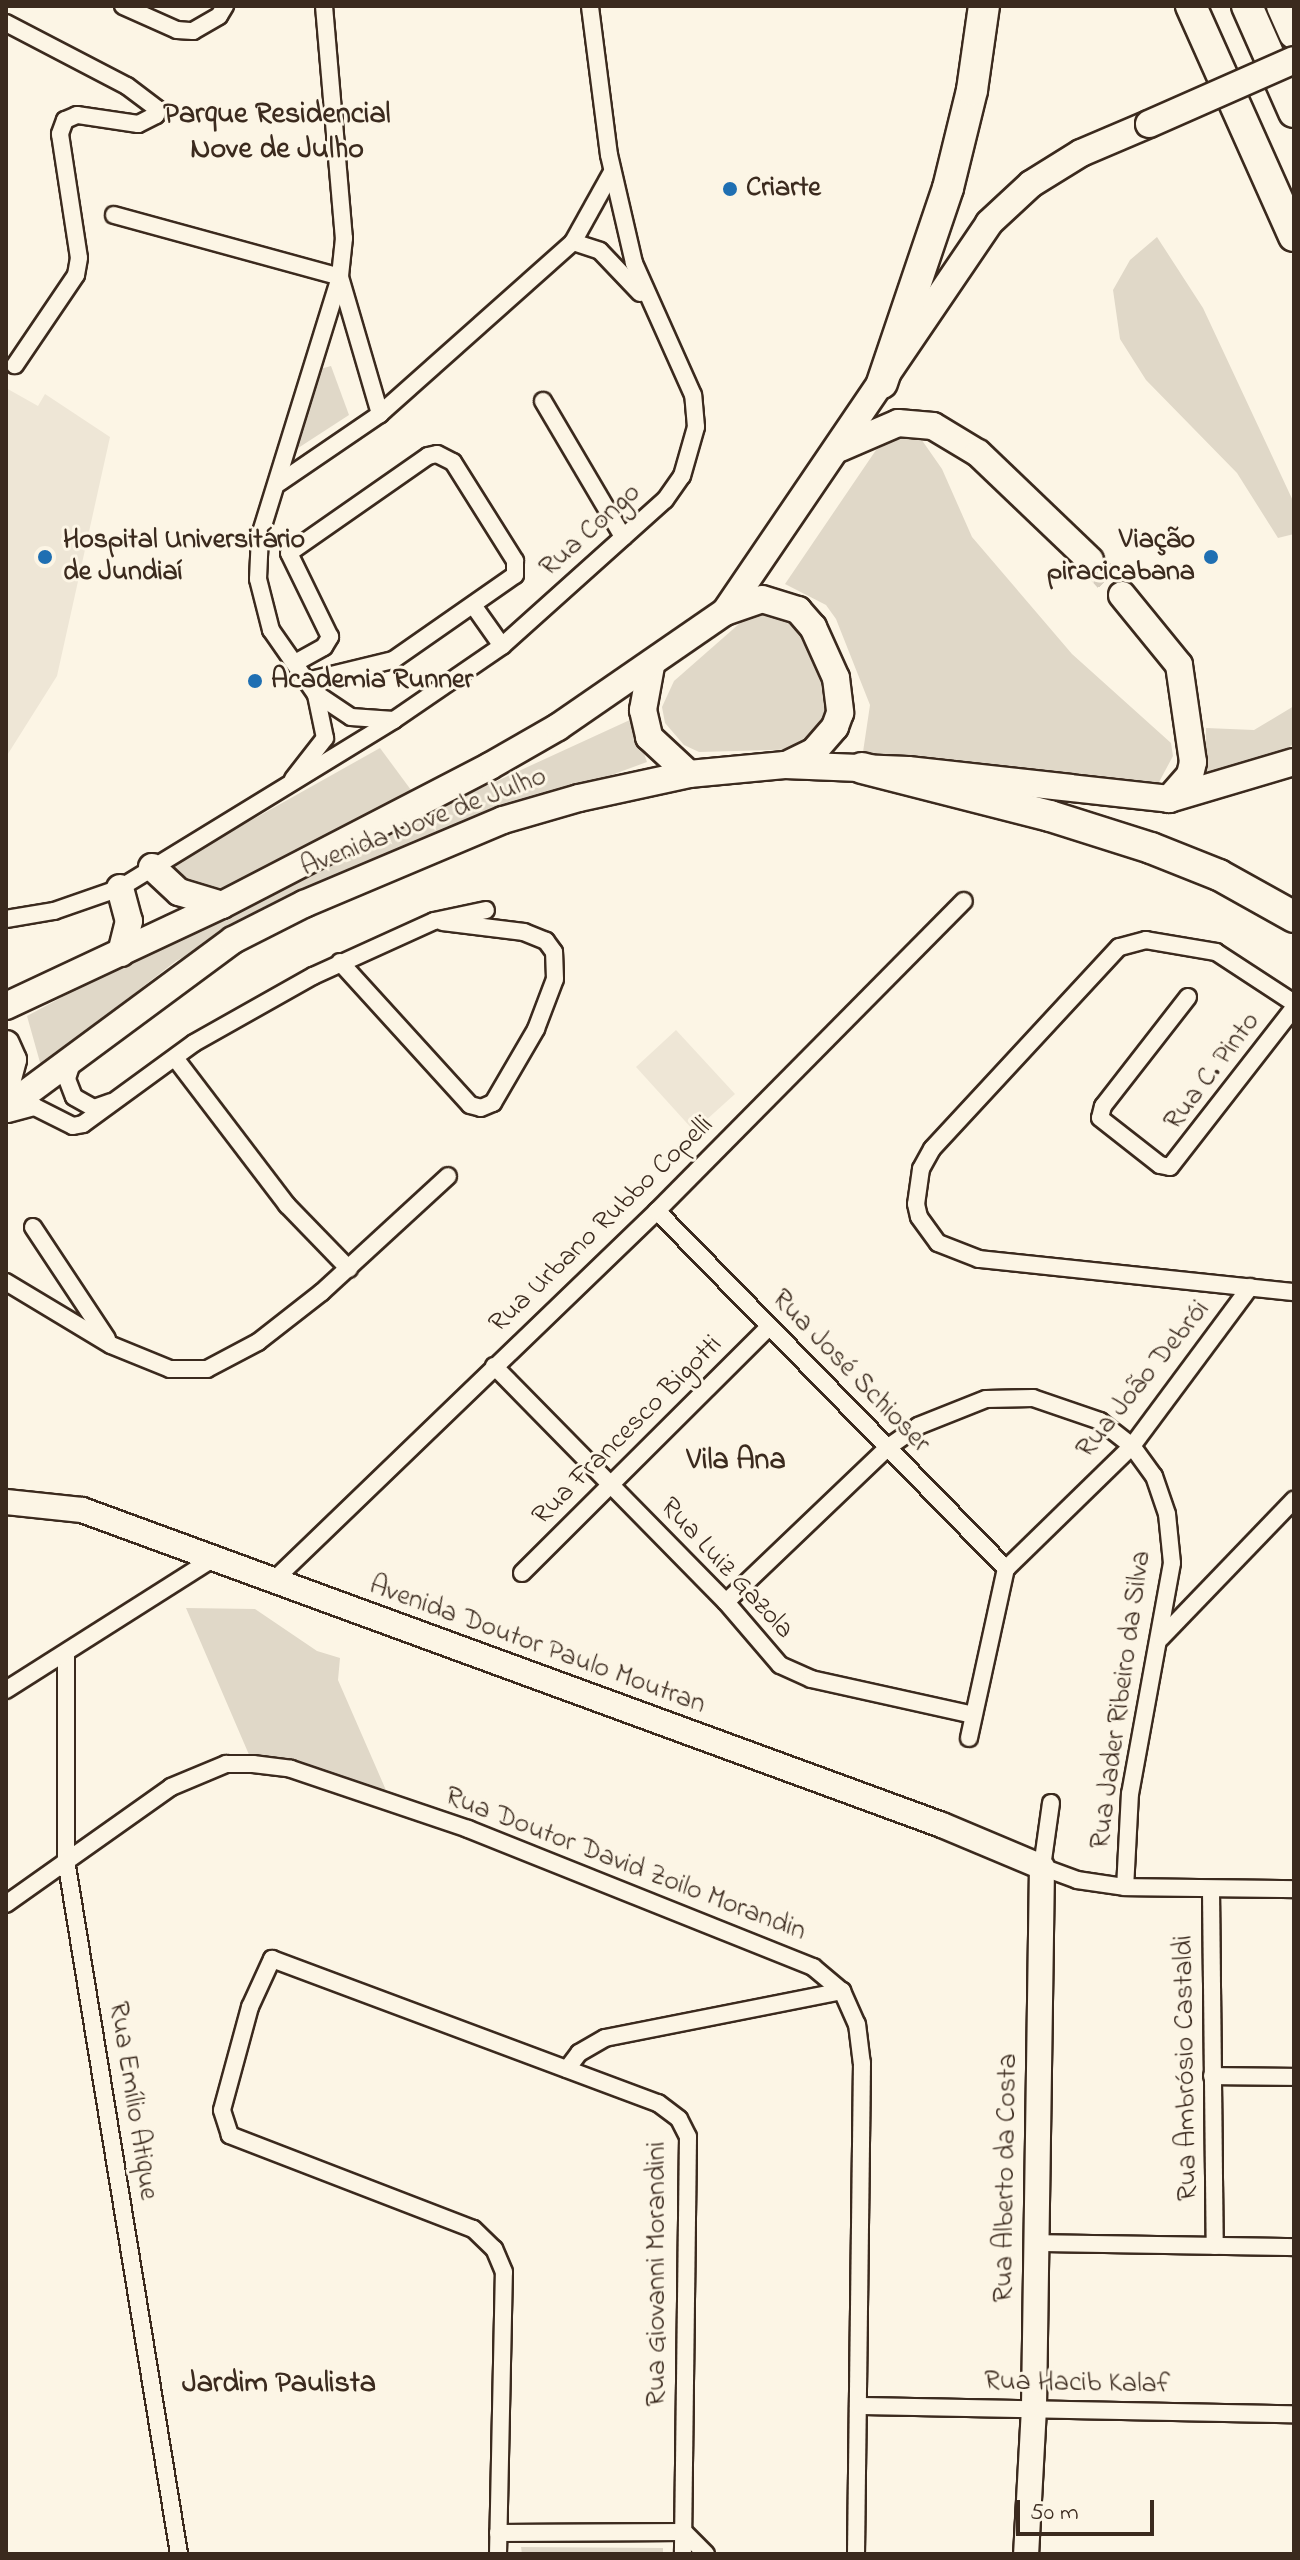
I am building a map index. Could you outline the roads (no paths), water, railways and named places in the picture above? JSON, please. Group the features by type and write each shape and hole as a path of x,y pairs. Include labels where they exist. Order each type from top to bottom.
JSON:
{"highway":[{"path":"882,383 948,188 972,90 984,6"},
{"path":"1191,6 1294,236"},
{"path":"1247,6 1294,112"},
{"path":"1282,6 1294,33"},
{"path":"862,768 1021,808 1151,848 1219,875 1294,917"}],"main road":[{"name":"Avenida Nove de Julho","path":"6,1006 222,905 490,766 651,666 725,612 989,223 1009,202 1081,153 1294,60"},
{"path":"836,449 898,423 933,426 978,453 1090,560"},
{"path":"1122,595 1179,665 1193,762 1190,775 1169,799"},
{"path":"725,612 762,599 798,610 813,627 836,678 840,713 835,727 813,752 785,765"},
{"path":"651,666 643,710 649,737 689,774"},
{"path":"1169,799 1294,762"},
{"name":"Avenida Nove de Julho","path":"6,1108 233,940 304,904 503,820 689,774 785,765 862,768 1169,799"},
{"path":"152,867 179,892 222,905"},
{"path":"120,888 129,921 121,953"},
{"path":"6,1044 13,1060 6,1086"}],"street":[{"path":"123,6 177,30 206,25 225,6"},
{"path":"290,782 325,738 311,687 267,622 258,579 260,535 279,483 340,277 344,238 324,6"},
{"name":"Rua Congo","path":"6,919 54,911 120,888 394,720 502,646 665,500 682,476 696,427 693,395 678,355 648,302 612,172 590,6"},
{"path":"6,23 127,86 157,109 156,115 138,124 77,115 65,120 60,134 79,258 76,275 15,365"},
{"path":"279,483 380,414 573,242 612,172"},
{"path":"114,215 340,277"},
{"path":"573,242 600,251 648,302"},
{"path":"340,277 380,414"},
{"path":"543,401 623,537"},
{"path":"295,663 324,647 330,637 289,553 437,454 453,462 517,567 511,580 393,660 311,687"},
{"path":"473,605 502,646"},
{"path":"311,687 351,717 394,720"},
{"name":"Rua Urbano Rubbo Copelli","path":"272,1582 657,1211 964,901"},
{"path":"6,1115 35,1107 73,1126 120,1099 232,1019 340,962 434,921 486,910"},
{"path":"340,962 470,1105 493,1103 536,1029 555,979 554,952 546,941 524,932 434,921"},
{"path":"1294,1006 1216,952 1146,940 1119,947 932,1149 921,1169 919,1217 938,1243 979,1259 1294,1292"},
{"name":"Rua C. Pinto","path":"1188,997 1103,1106 1100,1118 1160,1165 1170,1167 1294,1006"},
{"path":"75,1056 67,1079 74,1097 94,1108 120,1099"},
{"path":"175,1058 287,1205 349,1269"},
{"path":"6,1282 111,1345 170,1369 207,1369 258,1342 349,1269 448,1176"},
{"name":"Rua José Schioser","path":"657,1211 1006,1569"},
{"path":"33,1227 111,1345"},
{"name":"Rua João Debrói","path":"1006,1569 1132,1446 1250,1287"},
{"name":"Rua Francesco Bigotti","path":"522,1573 769,1327"},
{"name":"Rua Luiz Gazola","path":"494,1366 726,1602 764,1652 795,1674 973,1715"},
{"name":"Rua Jader Ribeiro da Silva","path":"726,1602 887,1448 918,1426 986,1399 1033,1398 1100,1421 1132,1446 1154,1476 1167,1514 1172,1563 1161,1638 1130,1793 1125,1887"},
{"path":"1161,1638 1294,1500"},
{"name":"Avenida Doutor Paulo Moutran","path":"6,1502 82,1510 211,1560 942,1825 1042,1867"},
{"path":"6,1690 211,1560"},
{"path":"969,1738 1006,1569"},
{"name":"Rua Emílio Atique","path":"66,1654 66,1860 179,2554"},
{"name":"Rua Doutor David Zoilo Morandin","path":"6,1904 66,1860 200,1773 226,1764 291,1769 468,1829 770,1946 813,1967 842,1991 857,2024 862,2063 856,2554"},
{"name":"Rua Alberto da Costa","path":"1026,2554 1034,2408 1042,1867 1051,1803"},
{"path":"1042,1867 1077,1880 1125,1887 1294,1889"},
{"name":"Rua Ambrósio Castaldi","path":"1211,1890 1215,2246"},
{"name":"Rua Giovanni Morandini","path":"498,2533 504,2272 494,2249 473,2229 230,2135 222,2110 250,2007 272,1959 658,2103 679,2119 688,2137 683,2554"},
{"path":"567,2069 579,2053 605,2038 842,1991"},
{"path":"1212,2076 1294,2077"},
{"path":"1036,2243 1294,2247"},
{"name":"Rua Hacib Kalaf","path":"858,2406 1294,2414"},
{"path":"498,2554 498,2533 684,2532 706,2554"}],"tunnel":[{"path":"1090,560 1122,595"}],"place":[{"name":"Criarte","path":"730,189"},
{"name":"Hospital Universitário de Jundiaí","path":"45,557"},
{"name":"Viação piracicabana","path":"1211,557"},
{"name":"Academia Runner","path":"255,681"}],"district":[{"name":"Parque Residencial Nove de Julho","path":"277,132"},
{"name":"Vila Ana","path":"736,1461"},
{"name":"Jardim Paulista","path":"279,2384"}]}
